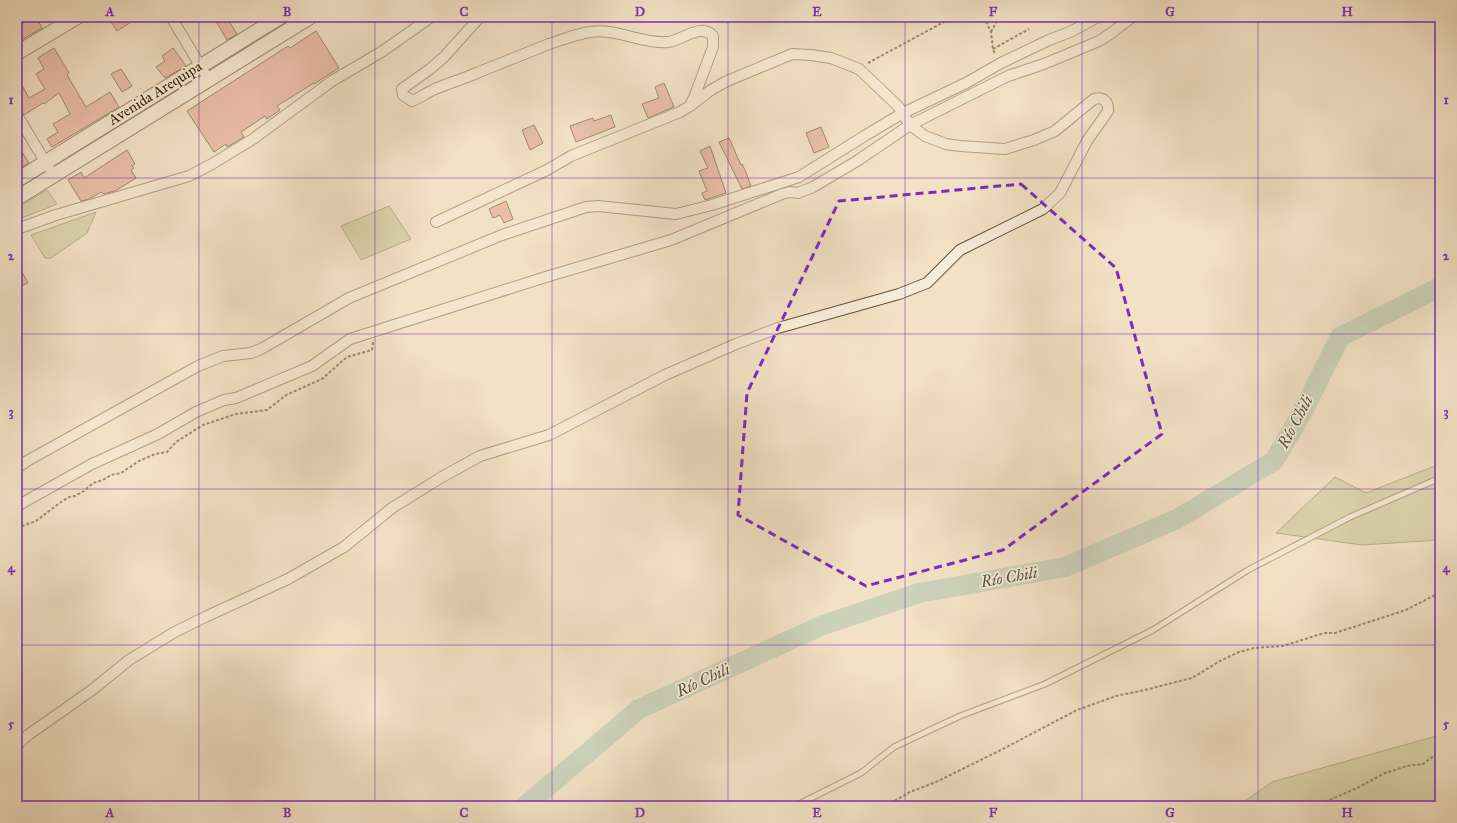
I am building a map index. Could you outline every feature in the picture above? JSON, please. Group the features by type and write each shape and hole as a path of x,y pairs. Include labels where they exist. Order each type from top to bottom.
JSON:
{"main road":[{"path":"17,53 76,17"},
{"name":"Avenida Arequipa","path":"17,180 280,17"},
{"name":"Avenida Arequipa","path":"17,198 310,17"}],"street":[{"path":"171,17 209,80"},
{"path":"17,229 56,215 189,176 253,139 332,81 384,51 431,17"},
{"path":"480,17 444,57 402,89 403,95 412,101 419,99 433,90 523,54 561,40 589,32 613,32 654,41 666,42 674,41 698,30 705,31 713,36 713,46 690,106"},
{"path":"17,468 34,457 198,366 223,356 251,353 261,349 349,298 502,235 586,207 598,206 676,214 799,177 903,113 1098,17"},
{"path":"17,506 92,464 158,434 196,412 224,400 236,398 254,391 312,366 350,339 549,276 671,240 782,194 790,192 798,193 813,187 910,125 1008,76 1044,64 1100,41 1132,17"},
{"path":"17,744 92,690 129,660 173,633 288,579 344,546 392,508 442,477 480,456 549,435 665,374 736,344 778,328 899,294 927,283 960,250 1043,209 1060,193 1087,141 1108,110 1108,104 1103,99 1094,99 1055,131 1034,140 1005,148 946,144 925,136 910,125 898,106 859,69 831,58 792,54 725,82 674,115 571,156 547,170 436,222"},
{"path":"17,115 54,176"}],"lane":[{"path":"795,806 861,773 894,747 960,716 1044,684 1153,630 1248,570 1350,517 1440,478"}],"path":[{"path":"859,69 953,17"},
{"path":"984,17 991,32 992,48 1001,64"},
{"path":"991,32 999,17"},
{"path":"992,48 1029,29"},
{"path":"17,528 36,521 61,502 84,491 94,482 103,480 111,475 121,473 138,461 155,454 167,452 176,442 203,425 236,414 266,410 286,395 322,379 347,357 372,350 375,331"},
{"path":"886,806 910,792 936,782 1077,710 1116,696 1192,678 1220,661 1247,650 1254,648 1283,646 1324,633 1335,633 1406,610 1431,596 1440,594"},
{"path":"1316,806 1359,787 1384,773 1407,766 1423,764 1436,754 1440,753"},
{"path":"859,806 869,806"}],"highlighted area":[{"path":"1021,184 1116,268 1162,434 1003,550 866,586 738,515 747,393 839,201"}],"shaded area":[{"path":"290,17 301,17 223,65 220,60"},
{"path":"190,77 194,82 65,163 62,157"},
{"path":"47,190 57,204 17,220 17,208"},
{"path":"389,206 411,239 361,260 341,226"},
{"path":"96,212 87,233 51,258 45,258 31,235"},
{"path":"1440,464 1440,540 1362,545 1276,533 1335,477 1366,493"},
{"path":"1440,735 1440,806 1238,806 1272,782"}],"building":[{"path":"33,17 36,17 42,28 23,39 21,36 17,38 17,27"},
{"path":"108,17 139,17 117,31"},
{"path":"227,18 237,34 227,40 217,23"},
{"path":"316,31 339,68 277,106 280,110 267,119 265,116 241,132 244,137 227,147 226,144 214,152 187,111 288,46 290,48"},
{"path":"54,48 69,73 67,75 86,107 110,92 119,107 52,147 47,139 58,132 53,124 70,114 59,93 44,104 43,103 24,115 17,103 17,76 29,98 45,89 36,74 44,69 38,58"},
{"path":"173,48 186,66 165,78 156,67 165,61 162,56"},
{"path":"121,69 132,86 122,92 111,74"},
{"path":"664,83 674,107 648,118 642,104 659,98 655,87"},
{"path":"611,115 615,127 576,142 570,126 593,118 594,121"},
{"path":"534,125 543,143 530,150 522,130"},
{"path":"821,127 829,147 814,153 806,133"},
{"path":"729,138 741,165 742,164 745,170 751,186 742,189 719,142"},
{"path":"17,144 29,163 17,170"},
{"path":"710,146 726,193 705,200 702,193 707,191 699,171 708,168 700,151"},
{"path":"127,150 135,164 132,166 134,168 131,170 136,178 115,191 103,194 101,192 89,199 81,201 68,180 81,172 84,178"},
{"path":"506,201 513,219 504,223 500,215 493,218 489,209"},
{"path":"17,263 28,283 17,288"}],"waterway":[{"name":"Río Chili","path":"525,806 639,709 823,625 919,593 1065,567 1177,519 1274,461 1303,411 1340,337 1440,287"}]}
